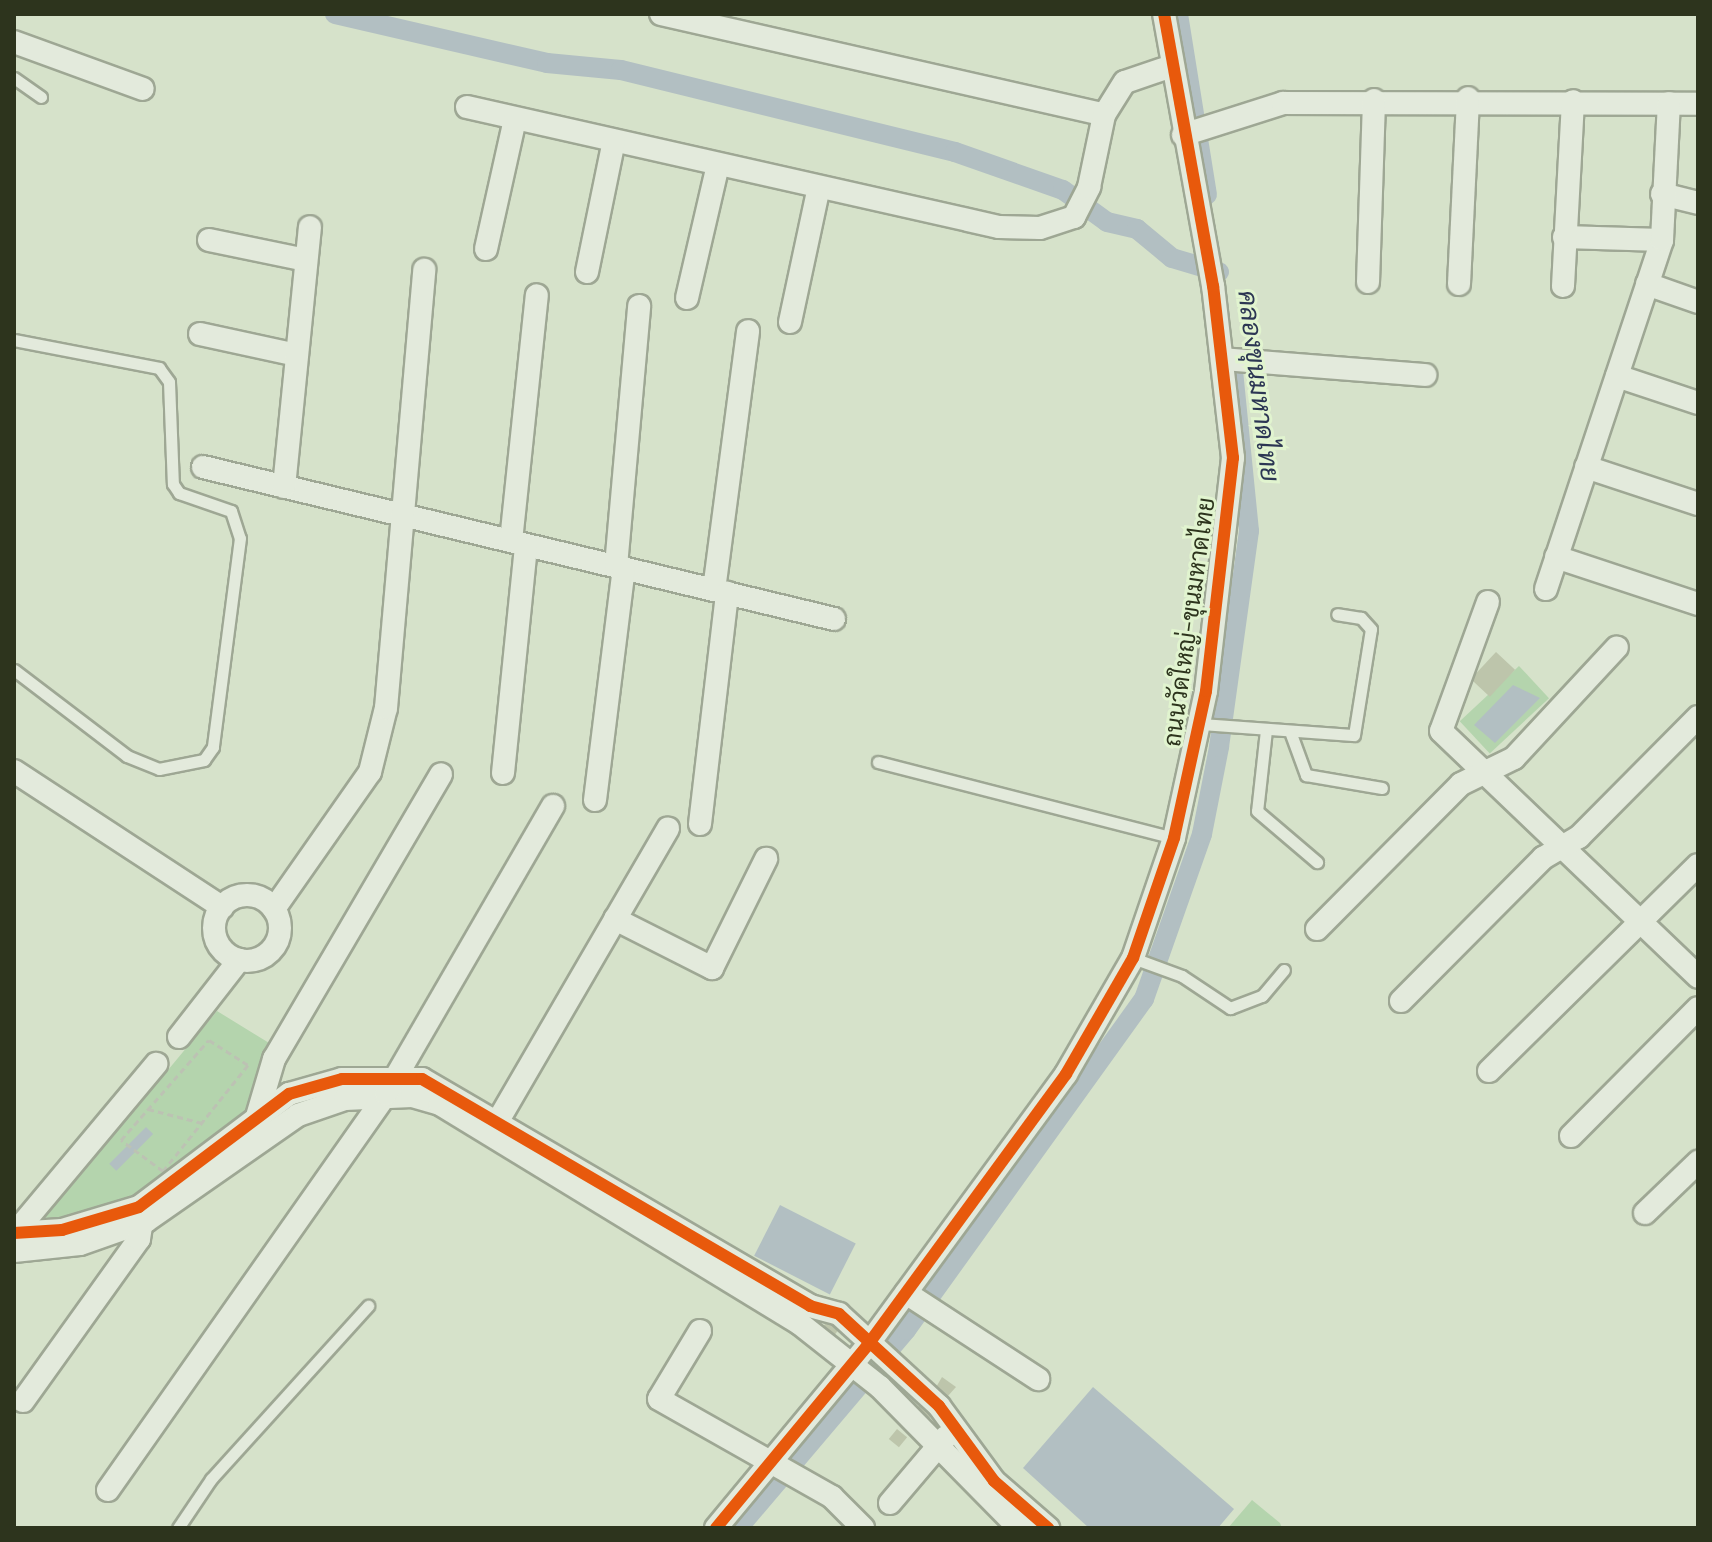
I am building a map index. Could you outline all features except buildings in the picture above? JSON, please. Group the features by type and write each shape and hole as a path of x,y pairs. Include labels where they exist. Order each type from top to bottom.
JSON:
{"street":[{"path":"661,14 1104,115"},
{"name":"ถนนวัดใหญ่-ขุนมหาดไทย","path":"716,1528 774,1466 852,1364 912,1297 1066,1074 1139,960 1207,724 1233,458 1234,358 1213,286 1188,132 1172,66 1164,14"},
{"path":"14,42 143,89"},
{"path":"467,107 999,227 1054,227 1074,217 1089,187 1104,115 1125,82 1172,66"},
{"path":"1188,132 1237,113 1283,103 1468,98 1698,104"},
{"path":"1459,284 1468,98"},
{"path":"1368,282 1374,100"},
{"path":"1563,286 1573,101"},
{"path":"1546,589 1662,240 1669,103"},
{"path":"486,249 515,119"},
{"path":"587,272 614,141"},
{"path":"687,298 718,165"},
{"path":"790,322 819,187"},
{"path":"1662,194 1698,203"},
{"path":"284,487 310,227"},
{"path":"1564,237 1662,240"},
{"path":"209,240 306,260"},
{"path":"274,909 370,772 386,708 424,270"},
{"path":"1647,284 1698,302"},
{"path":"503,773 537,295"},
{"path":"595,800 620,567 639,306"},
{"path":"700,824 720,591 748,331"},
{"path":"200,334 297,355"},
{"path":"1234,358 1425,375"},
{"path":"1617,376 1698,403"},
{"path":"203,467 405,511 519,543 834,619"},
{"path":"1586,467 1698,504"},
{"path":"1556,557 1698,604"},
{"path":"1488,602 1441,725 1483,773 1638,925 1698,977"},
{"path":"1317,929 1461,784 1514,758 1617,647"},
{"path":"1401,1001 1698,717"},
{"path":"14,771 222,907"},
{"path":"258,1127 274,1059 441,774"},
{"path":"108,1490 386,1094 553,806"},
{"path":"494,1127 668,828"},
{"path":"615,919 712,968 766,859"},
{"path":"1489,1071 1698,865"},
{"path":"179,1037 239,960 271,951 280,930 274,909 244,895 222,907"},
{"path":"222,907 217,943 239,960"},
{"path":"1571,1136 1698,1008"},
{"path":"14,1234 156,1064"},
{"path":"14,1251 80,1244 143,1214 258,1127 289,1094 397,1073 452,1091 494,1127"},
{"path":"258,1127 345,1099 386,1094 440,1104 494,1127 804,1314 852,1364 886,1378"},
{"path":"1645,1213 1698,1162"},
{"path":"14,1234 62,1230 143,1214"},
{"path":"23,1401 143,1214"},
{"path":"912,1297 1038,1379"},
{"path":"804,1314 839,1314 867,1346 886,1378 1042,1526"},
{"path":"700,1331 658,1398 806,1488 832,1497 863,1528"},
{"path":"890,1503 946,1437"},
{"path":"946,1437 1019,1528"}],"lane":[{"path":"14,78 41,97"},
{"path":"14,340 159,368 169,382 173,484 179,493 231,511 240,538 213,747 204,760 159,769 127,756 14,670"},
{"path":"1207,724 1347,738 1358,726 1371,629 1361,618 1337,614"},
{"path":"1266,730 1257,811 1317,862"},
{"path":"1291,734 1306,775 1382,788"},
{"path":"878,762 1174,838"},
{"path":"1139,960 1182,976 1230,1008 1262,996 1284,970"},
{"path":"178,1528 211,1479 368,1306"}],"path":[{"path":"209,1040 248,1065 163,1171 121,1140 148,1109 209,1040"},
{"path":"148,1109 202,1123"}],"green space":[{"path":"1519,666 1549,698 1490,753 1460,721"},
{"path":"217,1011 279,1049 253,1120 139,1207 15,1233 156,1064 168,1070"},
{"path":"1252,1500 1280,1523 1282,1528 1228,1528"}],"shaded area":[{"path":"1513,685 1540,698 1495,743 1474,725"},
{"path":"146,1127 153,1134 116,1171 109,1164"},
{"path":"780,1205 856,1244 830,1294 754,1256"},
{"path":"1093,1387 1234,1509 1218,1528 1089,1528 1023,1468"}],"waterway":[{"path":"335,14 547,63 621,70 955,152 1063,190 1107,222 1137,229 1172,258 1219,272"},
{"name":"คลองขุนมหาดไทย","path":"1178,14 1207,195"},
{"name":"คลองขุนมหาดไทย","path":"738,1528 906,1330 1144,999 1202,834 1219,747 1249,531 1232,361"}],"cycle path":[{"path":"716,1528 867,1346 1066,1074 1133,958 1174,838 1206,691 1233,458 1213,286 1164,14"},
{"path":"14,1233 62,1230 139,1207 289,1094 342,1079 422,1079 810,1306 839,1314 939,1406 994,1481 1048,1528"}]}
